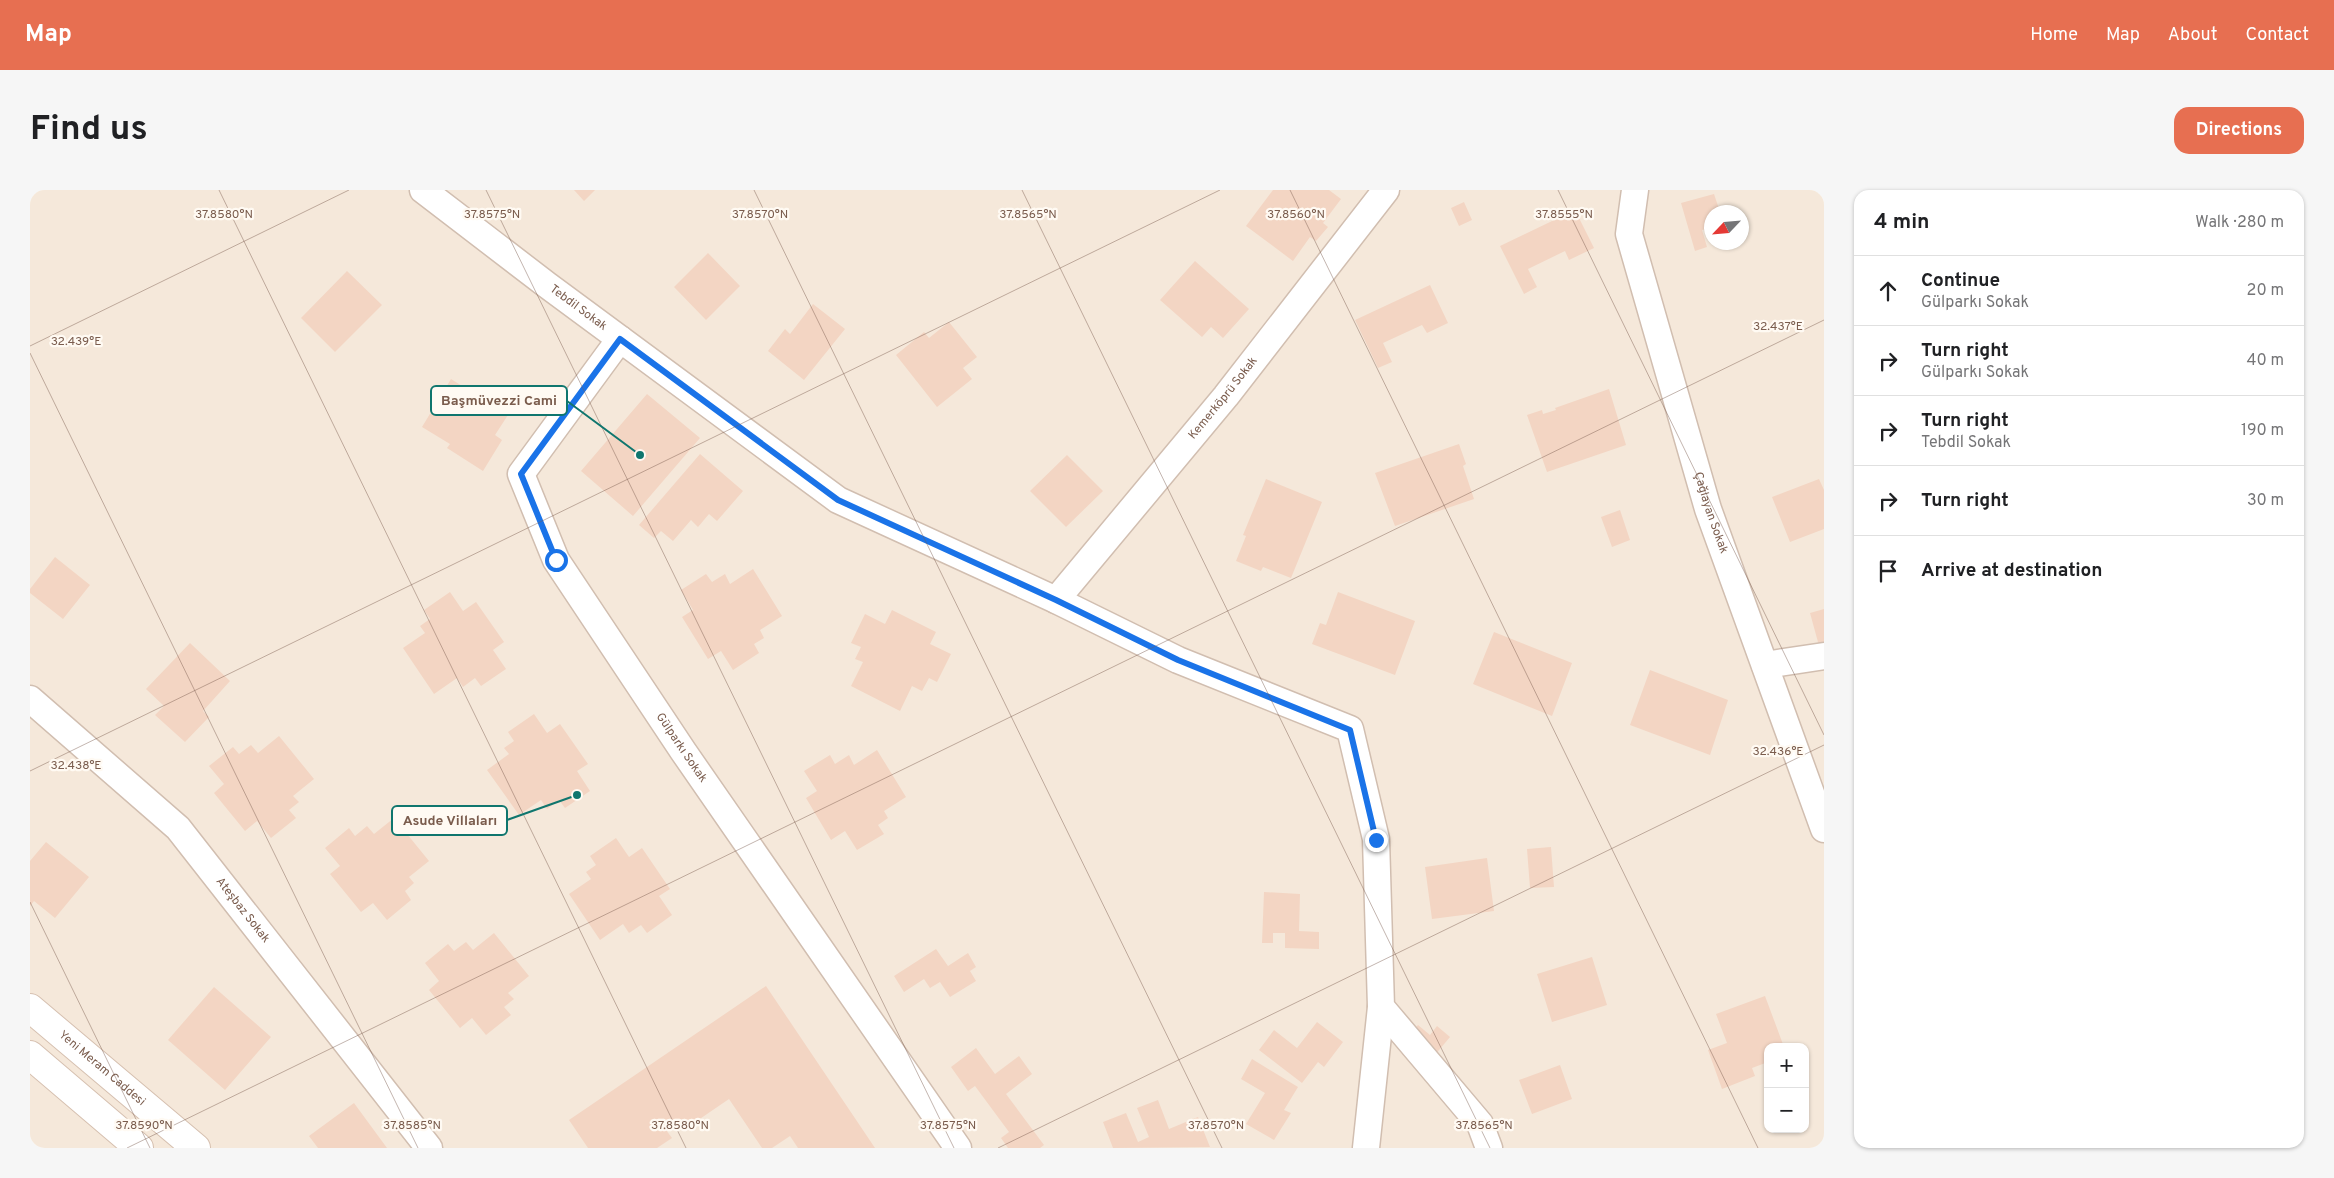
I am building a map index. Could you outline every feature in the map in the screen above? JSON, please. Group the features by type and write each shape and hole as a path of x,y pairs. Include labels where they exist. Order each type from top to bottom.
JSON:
{"main road":[{"name":"Yeni Meram Caddesi","path":"30,1008 196,1148"},
{"path":"30,1055 139,1148"}],"street":[{"name":"Tebdil Sokak","path":"423,190 838,500 1056,600 1178,660 1350,730 1376,840 1381,1007"},
{"name":"Kemerköprü Sokak","path":"1056,600 1226,396 1386,190"},
{"name":"Çağlayan Sokak","path":"1635,190 1629,234 1708,510 1824,829"},
{"name":"Gülparkı Sokak","path":"620,339 521,474 556,560 683,752 958,1148"},
{"path":"1765,665 1824,656"},
{"name":"Ateşbaz Sokak","path":"30,699 178,828 429,1148"},
{"path":"1366,1148 1381,1007"},
{"path":"1381,1007 1480,1124 1489,1148"}],"shaded area":[{"path":"30,190 1824,190 1824,1148 30,1148"}],"building":[{"path":"574,190 595,190 584,201"},
{"path":"1273,190 1329,190 1341,199 1323,223 1328,227 1316,241 1310,237 1293,261 1246,226"},
{"path":"1714,194 1718,205 1704,205 1704,230 1702,230 1704,248 1695,251 1681,203"},
{"path":"1464,202 1472,220 1459,226 1451,208"},
{"path":"1575,210 1594,248 1569,260 1565,251 1528,269 1537,287 1524,294 1500,246"},
{"path":"708,253 740,286 706,320 674,287"},
{"path":"1195,261 1249,309 1223,338 1211,327 1202,337 1160,300"},
{"path":"347,271 382,305 335,352 301,318"},
{"path":"1430,285 1448,323 1427,333 1422,325 1383,343 1392,362 1378,368 1355,320"},
{"path":"813,304 845,329 804,380 768,351 785,329 790,334"},
{"path":"949,322 977,357 963,368 972,379 937,407 896,355 924,332 929,338"},
{"path":"451,379 508,415 495,435 502,440 483,471 447,448 450,444 422,427"},
{"path":"1609,389 1626,445 1547,472 1527,415 1542,410 1543,414 1556,410 1555,408"},
{"path":"647,394 700,438 633,516 581,471"},
{"path":"1459,444 1466,464 1463,466 1474,499 1395,526 1375,473"},
{"path":"700,454 743,491 717,521 709,514 698,527 691,520 673,541 661,531 654,538 639,525"},
{"path":"1067,455 1103,491 1066,527 1030,491"},
{"path":"1266,479 1322,502 1291,578 1263,567 1261,571 1236,561 1246,536 1243,535"},
{"path":"1819,479 1824,490 1824,529 1790,542 1772,497"},
{"path":"1620,510 1630,540 1612,547 1601,517"},
{"path":"55,557 90,585 63,619 30,593 30,589"},
{"path":"753,569 782,616 760,630 764,638 754,644 759,653 733,670 721,651 708,659 682,617 693,610 681,590 706,574 712,582 725,574 730,584"},
{"path":"450,592 463,611 476,602 504,642 493,650 506,669 481,686 475,678 463,687 457,678 434,694 403,648 425,633 420,626 430,619 424,610"},
{"path":"1338,592 1415,621 1395,675 1312,644 1320,623 1326,625"},
{"path":"1824,609 1824,652 1821,653 1810,613"},
{"path":"892,610 936,632 930,644 951,654 937,682 929,678 922,691 912,686 900,711 851,686 863,662 855,659 861,647 851,643 865,614 885,624"},
{"path":"1494,632 1572,663 1552,716 1473,684"},
{"path":"190,643 230,681 203,711 209,717 185,742 155,715 164,706 146,689"},
{"path":"1650,670 1728,700 1710,755 1630,725"},
{"path":"534,714 547,733 560,724 588,764 577,771 590,791 565,808 559,800 547,809 541,800 519,815 487,770 509,754 504,748 514,741 508,732"},
{"path":"279,736 314,779 293,796 299,802 289,810 296,818 271,838 257,821 245,831 214,793 224,784 209,766 233,747 239,754 251,745 258,753"},
{"path":"877,750 906,797 884,811 888,818 878,825 884,834 857,850 845,831 831,840 806,798 817,791 804,771 830,755 835,764 849,755 854,765"},
{"path":"394,818 429,861 409,877 414,883 405,891 411,900 387,920 373,903 361,912 330,874 340,866 325,848 349,828 355,836 367,826 374,834"},
{"path":"616,838 629,857 642,848 670,889 659,896 672,915 647,933 641,925 629,933 623,924 600,940 569,894 591,879 586,872 596,865 590,856"},
{"path":"46,842 89,877 55,918 34,901 30,906 30,861"},
{"path":"1551,847 1554,887 1530,888 1527,849"},
{"path":"1487,858 1494,911 1432,919 1425,867"},
{"path":"1264,892 1300,894 1299,931 1319,932 1319,949 1285,948 1285,933 1273,933 1273,943 1262,943"},
{"path":"494,933 529,976 508,993 514,999 504,1007 511,1015 486,1035 472,1018 460,1028 429,990 439,981 425,963 448,944 454,951 466,942 473,950"},
{"path":"936,949 948,966 968,953 976,967 970,971 976,981 950,997 940,982 930,988 924,979 904,992 894,976"},
{"path":"1592,957 1607,1005 1552,1022 1537,974"},
{"path":"766,986 875,1148 798,1148 790,1136 772,1148 762,1148 729,1099 688,1127 683,1119 666,1130 672,1138 657,1148 588,1148 569,1120"},
{"path":"214,987 271,1037 225,1090 168,1040"},
{"path":"1765,996 1783,1043 1764,1043 1764,1064 1752,1068 1755,1076 1722,1089 1708,1050 1727,1043 1716,1014"},
{"path":"1317,1022 1343,1042 1324,1067 1318,1062 1302,1083 1259,1050 1274,1030 1297,1048"},
{"path":"1418,1025 1430,1035 1437,1026 1450,1037 1434,1056 1409,1035"},
{"path":"976,1048 995,1074 1019,1056 1032,1074 1006,1094 1044,1145 1040,1148 1008,1148 1001,1138 1009,1132 975,1086 968,1091 951,1067"},
{"path":"1252,1059 1298,1087 1284,1110 1291,1113 1274,1140 1246,1124 1265,1093 1241,1079"},
{"path":"1560,1065 1572,1099 1532,1114 1519,1080"},
{"path":"1158,1100 1169,1129 1198,1117 1210,1147 1113,1148 1103,1122 1126,1113 1138,1142 1149,1137 1137,1108"},
{"path":"354,1103 387,1148 318,1148 309,1136"}],"place":[{"name":"Başmüvezzi Cami","path":"640,455"},
{"name":"Asude Villaları","path":"577,795"}],"route":[{"path":"556,560 521,474 620,339 838,500 1056,600 1178,660 1350,730 1376,840"}]}
